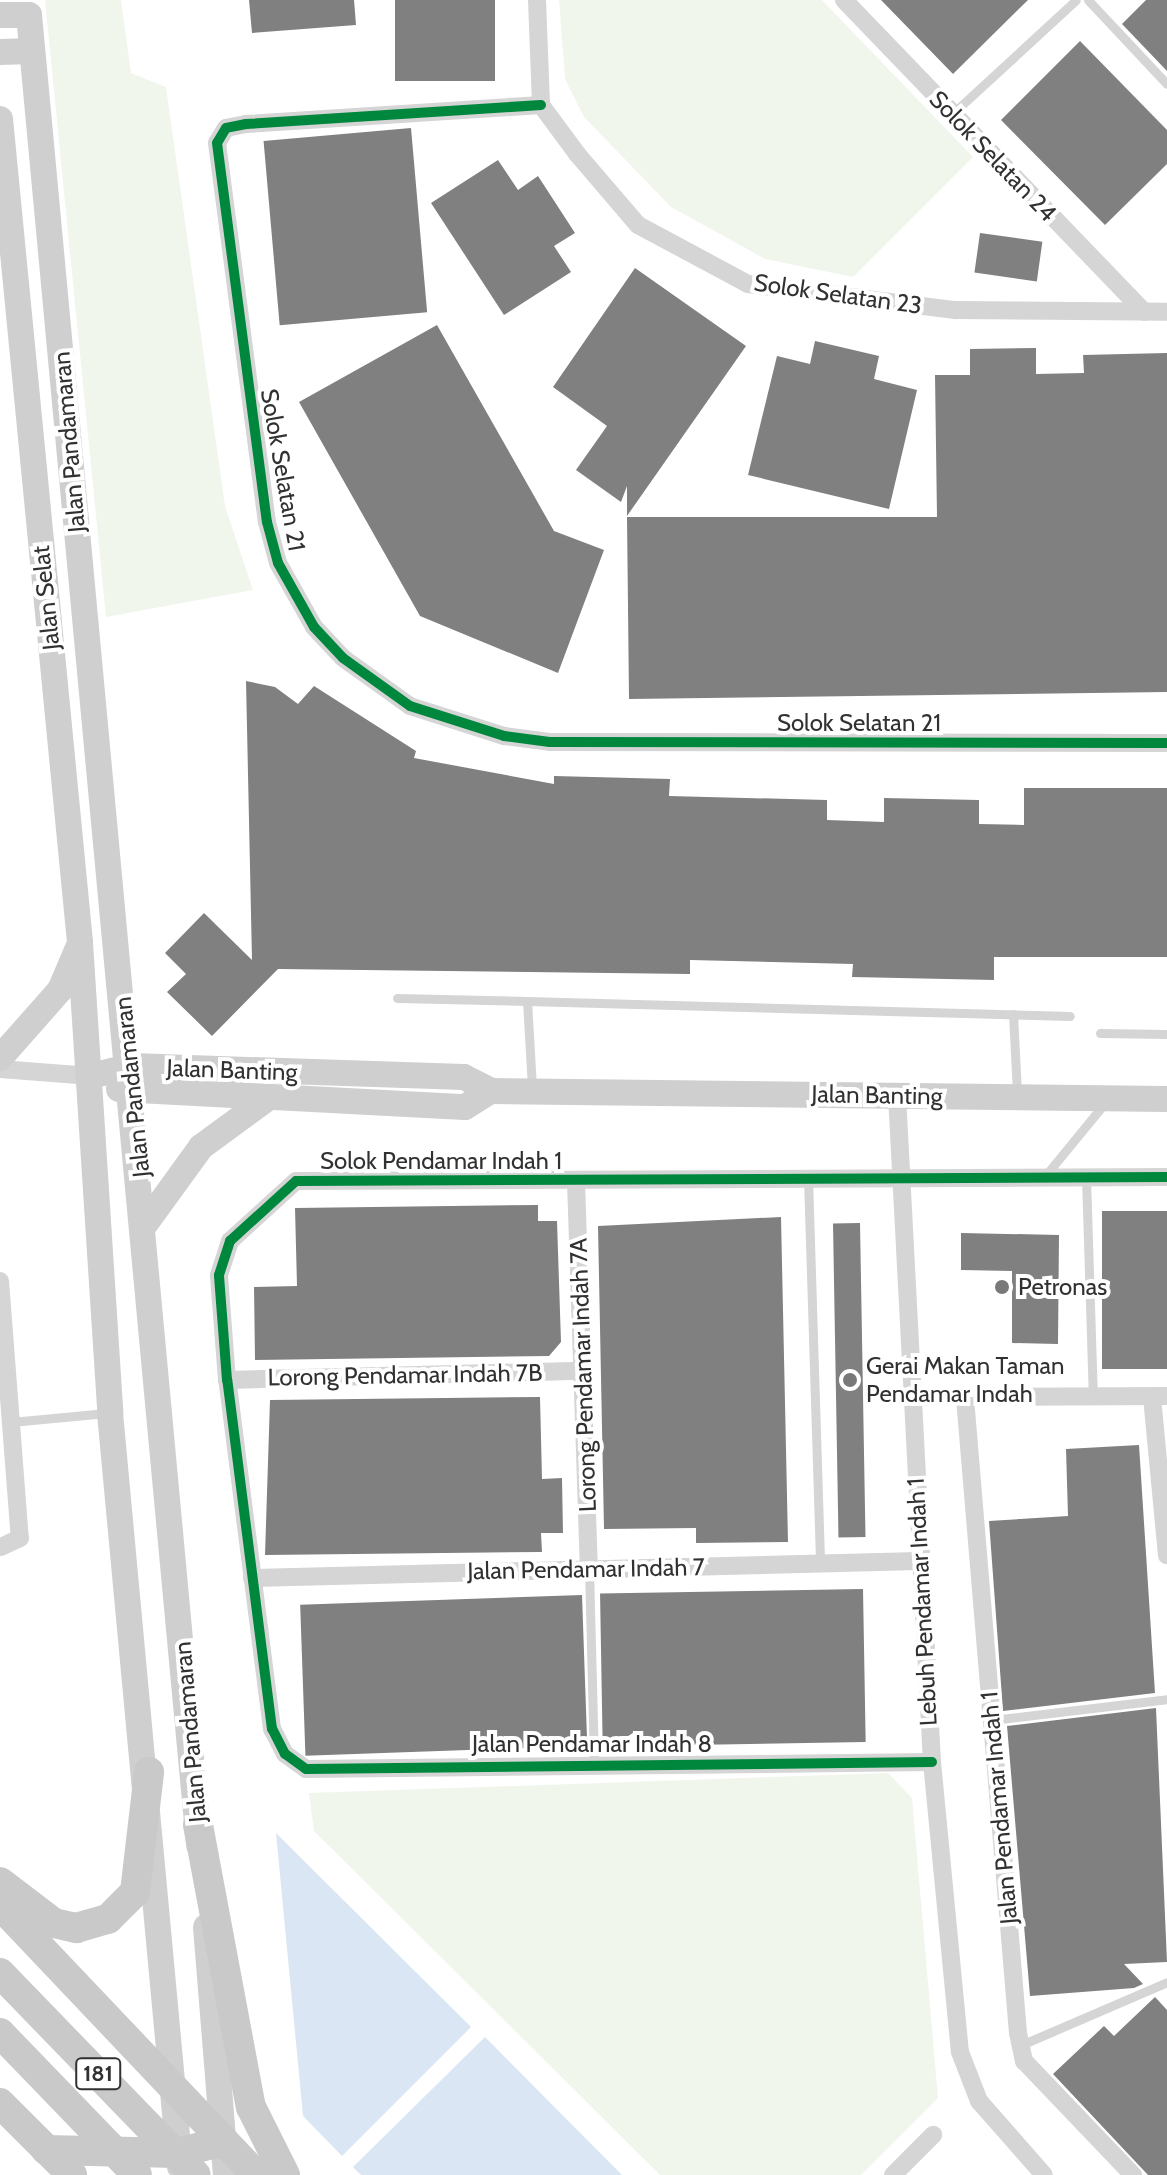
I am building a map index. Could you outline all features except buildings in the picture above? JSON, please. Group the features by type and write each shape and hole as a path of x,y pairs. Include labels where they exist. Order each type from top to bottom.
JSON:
{"main road":[{"path":"0,15 28,8"},
{"name":"Jalan Pandamaran","path":"28,8 146,1223 226,2175"},
{"path":"0,52 32,51"},
{"name":"Jalan Selat","path":"0,119 91,1076"},
{"path":"0,1058 60,990 80,943"},
{"name":"Jalan Banting","path":"91,1076 131,1066 464,1077 491,1091 1167,1099"},
{"name":"Jalan Pandamaran","path":"91,1076 110,1413 149,1772 175,2092 185,2168"},
{"name":"Jalan Banting","path":"91,1076 133,1096 465,1107 491,1091"},
{"path":"146,1223 201,1147 265,1100"},
{"path":"0,1882 54,1923 76,1928 108,1919 135,1892 149,1772"},
{"path":"198,1825 251,2107 285,2175"},
{"path":"0,1905 256,2175"},
{"name":"181","path":"0,1973 185,2168"},
{"name":"181","path":"0,2033 137,2175"},
{"path":"0,2103 72,2175"},
{"path":"46,2150 185,2168 223,2141"}],"street":[{"path":"537,0 541,105"},
{"name":"Solok Selatan 24","path":"844,0 1144,312"},
{"name":"Solok Selatan 23","path":"541,105 638,225 748,284 955,310 1167,312"},
{"name":"Solok Selatan 21","path":"541,105 246,124 226,128 217,143 267,522 278,563 314,627 343,658 410,706 504,736 550,742 1167,743"},
{"path":"0,1069 91,1076"},
{"name":"Lebuh Pendamar Indah 1","path":"897,1095 896,1177 932,1762 960,2052 979,2101 1044,2175"},
{"name":"Solok Pendamar Indah 1","path":"272,1729 227,1380 219,1275 230,1241 296,1181 1167,1177"},
{"name":"Lorong Pendamar Indah 7A","path":"576,1181 589,1569"},
{"path":"0,1281 2,1340 20,1538 0,1547"},
{"name":"Lorong Pendamar Indah 7B","path":"227,1380 582,1371"},
{"path":"910,1397 1160,1397 1167,1555"},
{"name":"Jalan Pendamar Indah 1","path":"965,1398 1024,2061 1133,2175"},
{"name":"Jalan Pendamar Indah 7","path":"252,1578 919,1561"},
{"name":"Jalan Pendamar Indah 8","path":"272,1729 285,1754 306,1769 932,1762"},
{"path":"893,2175 933,2135"}],"lane":[{"path":"952,114 1076,0"},
{"path":"1088,0 1167,84"},
{"path":"397,998 1070,1016"},
{"path":"527,1001 533,1092"},
{"path":"1013,1014 1017,1098"},
{"path":"1100,1033 1167,1034"},
{"path":"1044,1177 1109,1098"},
{"path":"1086,1177 1093,1396"},
{"path":"808,1178 820,1564"},
{"path":"11,1422 110,1413"},
{"path":"589,1569 594,1764"},
{"path":"992,1720 1167,1699"},
{"path":"1021,2045 1167,1982"}],"shaded area":[{"path":"45,0 121,0 131,73 166,87 225,506 253,590 106,617"},
{"path":"559,0 822,0 973,157 853,277 765,259 671,207 584,117 565,79"},
{"path":"888,1773 912,1798 938,2098 861,2175 660,2175 314,1831 309,1793"}],"water":[{"path":"276,1833 471,2027 342,2156 303,2116"},
{"path":"485,2037 622,2175 361,2175 353,2167"}],"cycle path":[{"path":"541,105 246,124 226,128 217,143 267,522 278,563 314,627 343,658 410,706 504,736 550,742 1167,743"},
{"path":"932,1762 306,1769 285,1754 272,1729 227,1380 219,1275 230,1241 296,1181 1167,1177"}],"place":[{"name":"Petronas","path":"1002,1287"},
{"name":"Gerai Makan Taman Pendamar Indah","path":"850,1380"}]}
